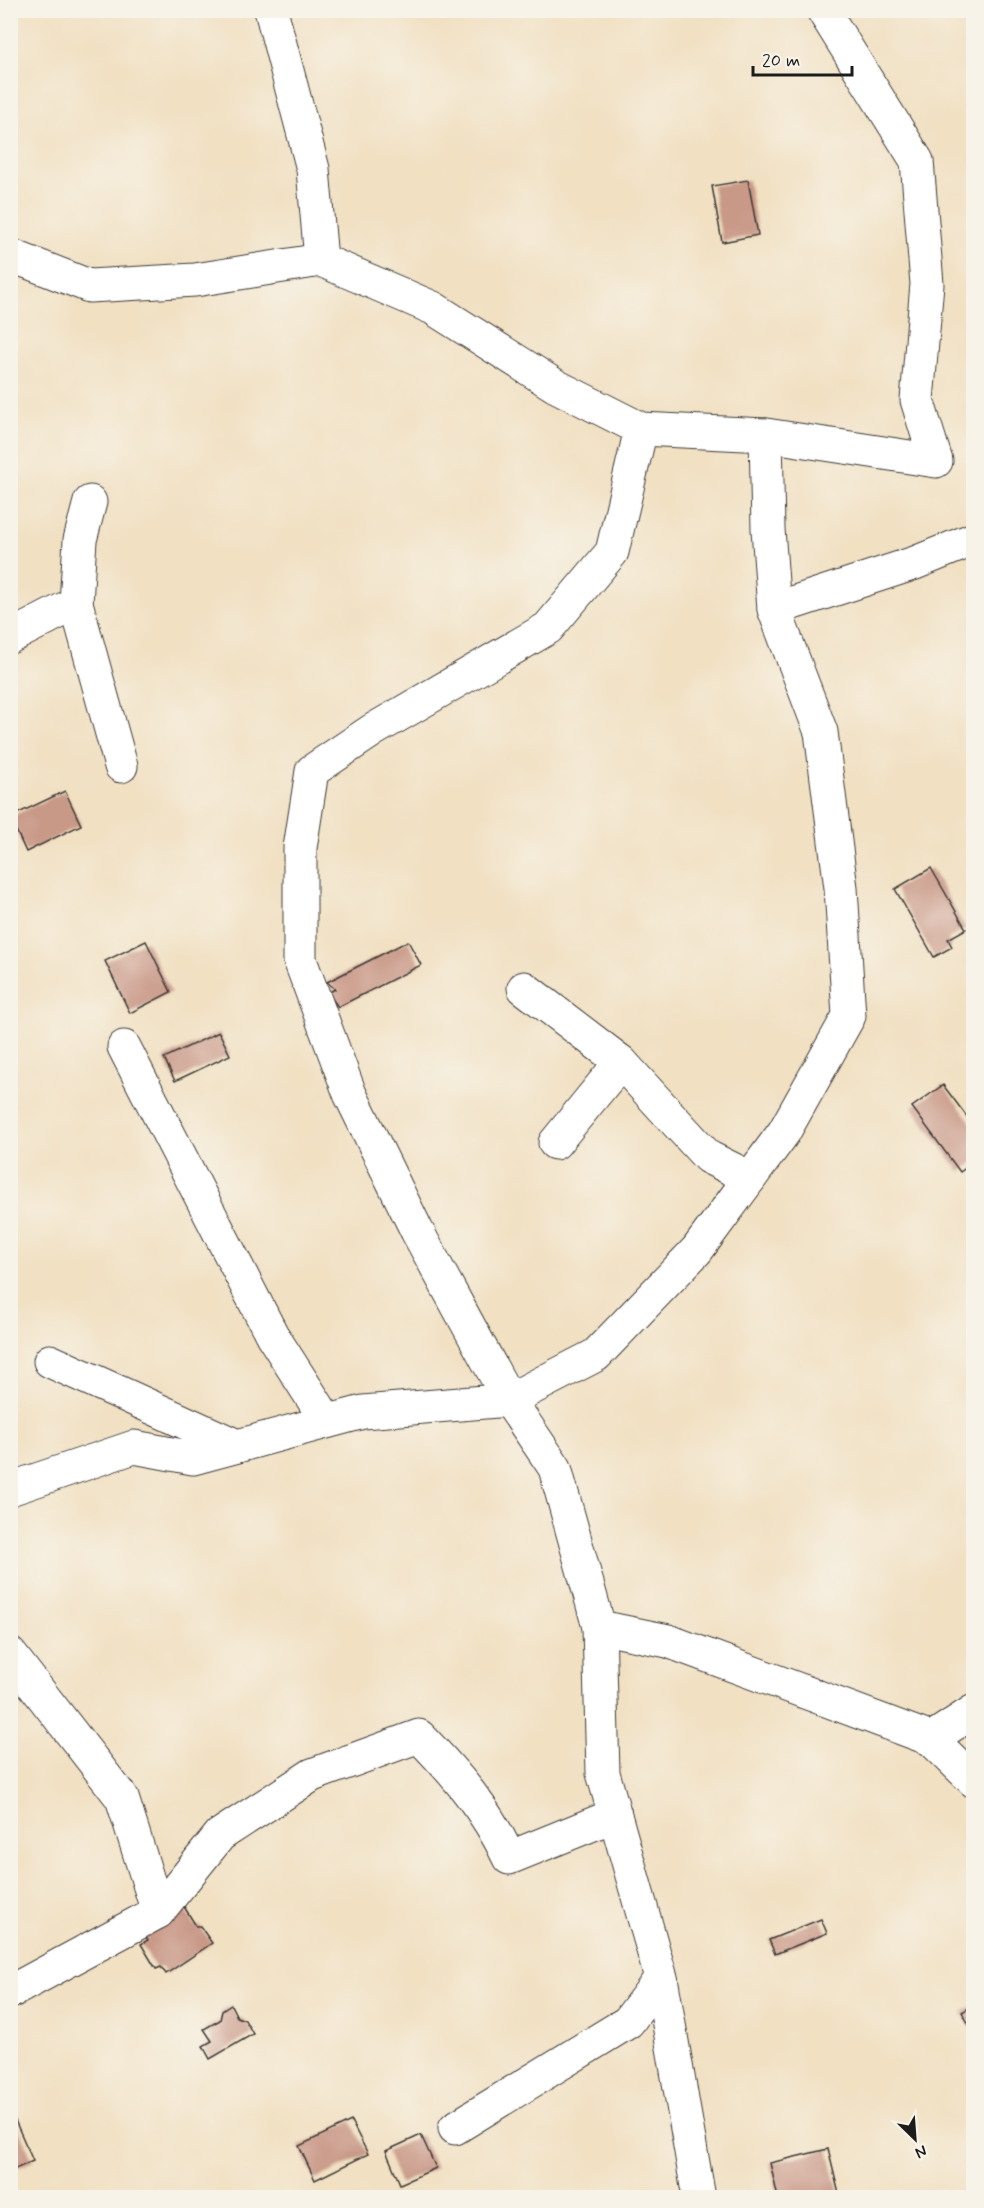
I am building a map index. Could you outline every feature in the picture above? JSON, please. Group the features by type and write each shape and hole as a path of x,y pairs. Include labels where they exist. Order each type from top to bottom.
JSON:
{"street":[{"path":"271,10 313,169 321,260"},
{"path":"10,255 88,286 195,280 321,260 433,308 556,386 641,429 766,435 936,461 917,399 927,284 917,161 823,10"},
{"path":"641,429 612,552 548,628 373,730 312,771 300,848 300,960 350,1094 417,1231 509,1400 555,1468 599,1627 603,1773 661,1978 699,2198"},
{"path":"10,1489 134,1447 193,1458 363,1412 509,1400 596,1355 697,1250 784,1132 849,1016 841,888 820,732 774,609 768,528 766,435"},
{"path":"90,502 80,540 76,603 121,766"},
{"path":"774,609 915,563 974,539"},
{"path":"10,637 76,603"},
{"path":"524,988 621,1062 708,1157 750,1178"},
{"path":"124,1047 272,1335 327,1421"},
{"path":"555,1143 621,1062"},
{"path":"50,1361 237,1446"},
{"path":"599,1627 668,1641 931,1739 974,1781"},
{"path":"10,1654 122,1798 158,1912"},
{"path":"931,1739 974,1712"},
{"path":"10,1992 158,1912 220,1835 312,1775 419,1736 461,1780 495,1828 509,1858 615,1815"},
{"path":"454,2128 628,2022 661,1978"}],"building":[{"path":"748,180 758,235 722,242 712,186"},
{"path":"65,791 81,825 26,852 10,817"},
{"path":"931,868 966,929 948,939 952,947 934,957 895,889"},
{"path":"146,941 171,992 130,1013 105,961"},
{"path":"408,941 421,965 338,1007 328,993 335,989 327,982"},
{"path":"219,1032 230,1055 175,1081 164,1058"},
{"path":"943,1085 974,1126 974,1162 960,1172 912,1107"},
{"path":"183,1905 196,1926 200,1926 212,1943 166,1974 161,1967 156,1969 141,1944 148,1940 145,1936"},
{"path":"821,1919 827,1933 775,1954 769,1940"},
{"path":"231,2005 237,2017 245,2020 253,2034 210,2059 203,2046 212,2041 204,2029 220,2020 222,2011"},
{"path":"974,2005 974,2034 962,2012"},
{"path":"10,2109 33,2161 10,2171"},
{"path":"351,2121 368,2154 315,2180 299,2146"},
{"path":"421,2135 436,2168 400,2184 386,2151"},
{"path":"828,2149 840,2198 778,2198 770,2163"}]}
